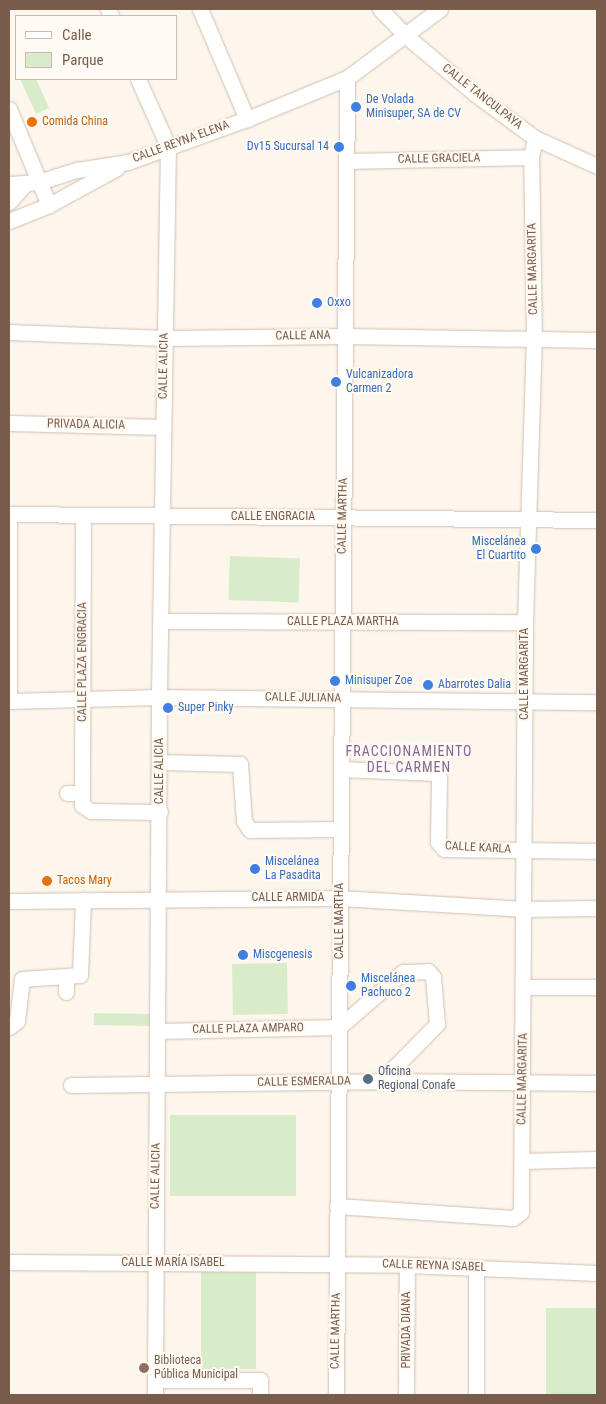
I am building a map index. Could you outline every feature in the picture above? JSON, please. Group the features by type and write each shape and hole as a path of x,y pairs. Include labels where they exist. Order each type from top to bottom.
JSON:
{"street":[{"name":"CALLE TANCULPAYA","path":"380,9 406,36 475,94 534,138 597,166"},
{"path":"347,78 440,9"},
{"path":"206,13 247,119"},
{"name":"CALLE REYNA ELENA","path":"9,184 33,182 78,170 128,162 247,119 347,78"},
{"name":"CALLE MARTHA","path":"336,1395 347,78"},
{"path":"138,80 168,146"},
{"path":"9,110 33,182 49,205"},
{"name":"CALLE MARGARITA","path":"338,1206 513,1218 521,1212 524,1084 525,622 530,518 534,339 531,157 534,138"},
{"name":"CALLE ALICIA","path":"155,1388 154,1263 161,762 159,697 168,146"},
{"name":"CALLE GRACIELA","path":"346,161 531,157"},
{"path":"9,221 49,205 128,162"},
{"path":"9,202 33,182"},
{"name":"CALLE ANA","path":"9,332 164,338 345,336 597,340"},
{"name":"PRIVADA ALICIA","path":"9,423 163,427"},
{"path":"9,514 9,701"},
{"name":"CALLE ENGRACIA","path":"9,514 161,518 343,517 597,520"},
{"name":"CALLE PLAZA ENGRACIA","path":"83,515 84,699 78,798 91,811 160,812"},
{"name":"CALLE PLAZA MARTHA","path":"161,621 342,623 525,622"},
{"name":"CALLE JULIANA","path":"9,701 159,697 597,702"},
{"path":"161,762 240,764 244,821 250,830 341,829"},
{"name":"CALLE KARLA","path":"341,769 431,770 439,778 439,846 444,849 597,851"},
{"name":"CALLE ARMIDA","path":"9,902 340,898 525,909 597,908"},
{"path":"9,1027 17,1021 22,979 76,976 81,971 83,900"},
{"path":"339,1027 403,972 431,974 437,1024 381,1081"},
{"path":"66,977 66,992"},
{"path":"524,987 597,988"},
{"name":"CALLE PLAZA AMPARO","path":"158,1031 339,1027"},
{"name":"CALLE ESMERALDA","path":"71,1085 381,1081 597,1084"},
{"path":"522,1161 597,1159"},
{"name":"CALLE MARÍA ISABEL","path":"9,1262 337,1264"},
{"name":"CALLE REYNA ISABEL","path":"337,1264 406,1264 597,1273"},
{"name":"PRIVADA DIANA","path":"406,1264 406,1395"},
{"path":"476,1268 476,1395"},
{"path":"155,1388 260,1388"}],"green space":[{"path":"20,80 36,80 49,108 36,114"},
{"path":"230,556 300,558 298,602 228,600"},
{"path":"287,963 288,1014 233,1015 232,964"},
{"path":"94,1013 150,1014 150,1026 94,1025"},
{"path":"170,1115 296,1115 296,1196 170,1196"},
{"path":"201,1266 256,1266 256,1369 201,1369"},
{"path":"546,1308 597,1308 597,1395 546,1395"}],"place":[{"name":"De Volada Minisuper, SA de CV","path":"356,107"},
{"name":"Comida China","path":"32,122"},
{"name":"Dv15 Sucursal 14","path":"339,147"},
{"name":"Oxxo","path":"317,303"},
{"name":"Vulcanizadora Carmen 2","path":"336,382"},
{"name":"Miscelánea El Cuartito","path":"536,549"},
{"name":"Minisuper Zoe","path":"335,681"},
{"name":"Abarrotes Dalia","path":"428,685"},
{"name":"Super Pinky","path":"168,708"},
{"name":"Miscelánea La Pasadita","path":"255,869"},
{"name":"Tacos Mary","path":"47,881"},
{"name":"Miscgenesis","path":"243,955"},
{"name":"Miscelánea Pachuco 2","path":"351,986"},
{"name":"Oficina Regional Conafe","path":"368,1079"},
{"name":"Biblioteca Pública Municipal","path":"144,1368"}],"district":[{"name":"FRACCIONAMIENTO DEL CARMEN","path":"409,760"}]}
